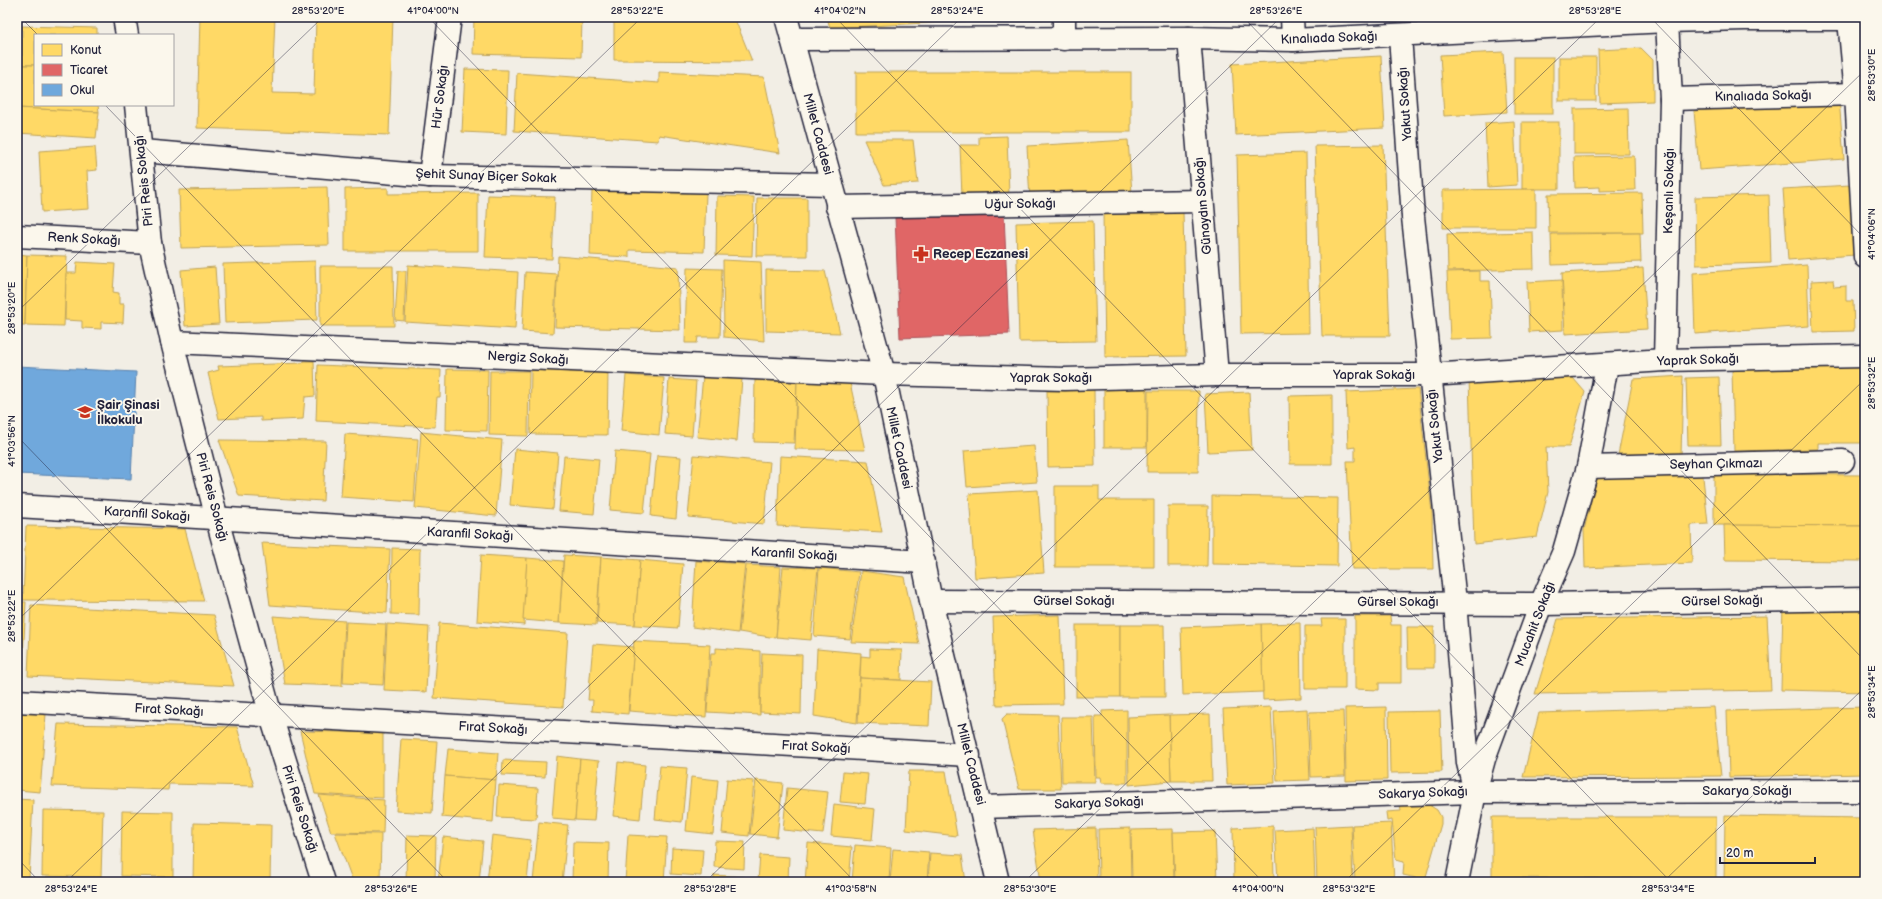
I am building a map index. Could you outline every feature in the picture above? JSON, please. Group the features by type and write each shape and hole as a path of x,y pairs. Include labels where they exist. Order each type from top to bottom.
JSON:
{"street":[{"path":"124,17 127,34"},
{"name":"Hür Sokağı","path":"430,176 450,17"},
{"name":"Millet Caddesi","path":"786,17 884,374 931,601 998,882"},
{"path":"1064,17 1064,38"},
{"path":"1292,17 1293,40"},
{"name":"Kınalıada Sokağı","path":"792,39 1189,38 1293,40 1400,36 1522,23 1667,21 1745,18 1857,20"},
{"path":"1857,20 1856,94 1865,257"},
{"name":"Keşanlı Sokağı","path":"1665,360 1670,99 1667,21"},
{"name":"Yakut Sokağı","path":"1400,36 1413,217 1455,602 1468,763 1475,792"},
{"name":"Günaydın Sokağı","path":"1189,38 1217,375"},
{"name":"Kınalıada Sokağı","path":"1670,99 1856,94"},
{"name":"Piri Reis Sokağı","path":"136,106 142,151 150,243 172,342 217,519 271,716 324,882"},
{"name":"Şehit Sunay Biçer Sokak","path":"142,151 430,176 831,184"},
{"name":"Uğur Sokağı","path":"838,207 1202,201"},
{"name":"Renk Sokağı","path":"17,236 150,243"},
{"name":"Nergiz Sokağı","path":"172,342 884,374"},
{"name":"Yaprak Sokağı","path":"884,374 1065,379 1217,375 1430,375 1607,365 1665,360 1865,356"},
{"name":"Mucahit Sokağı","path":"1456,882 1475,792 1484,759 1541,604 1564,552 1588,467 1607,365"},
{"name":"Seyhan Çıkmazı","path":"1588,467 1843,461"},
{"name":"Karanfil Sokağı","path":"17,506 924,562"},
{"name":"Gürsel Sokağı","path":"931,601 1455,602 1541,604 1865,599"},
{"name":"Fırat Sokağı","path":"17,701 969,756"},
{"name":"Sakarya Sokağı","path":"981,807 1475,792 1865,791"}],"building: Konut":[{"path":"200,17 275,17 272,93 314,94 316,17 393,17 389,135 197,128"},
{"path":"474,17 592,17 582,18 581,57 473,54"},
{"path":"614,17 734,17 752,61 614,60"},
{"path":"827,17 1052,17 1052,19 984,20 830,28"},
{"path":"22,26 97,28 97,34 34,34 34,65 22,65"},
{"path":"1641,48 1653,60 1653,101 1600,103 1598,50"},
{"path":"1503,52 1507,112 1444,116 1440,55"},
{"path":"1381,56 1385,128 1236,135 1232,64"},
{"path":"1514,57 1553,57 1553,114 1514,114"},
{"path":"1559,57 1596,57 1596,101 1559,101"},
{"path":"17,65 34,65 34,106 98,106 99,112 17,108"},
{"path":"465,69 508,70 506,134 462,132"},
{"path":"659,72 764,77 780,153 659,135 658,141 514,131 517,73 659,83"},
{"path":"856,72 1131,72 1131,132 856,132"},
{"path":"1839,99 1844,159 1699,170 1694,111"},
{"path":"17,108 99,112 96,138 17,133"},
{"path":"1628,108 1629,154 1574,154 1574,109"},
{"path":"1514,121 1517,185 1488,187 1485,123"},
{"path":"1522,122 1559,122 1559,189 1522,189"},
{"path":"1007,136 1009,195 962,197 960,145 979,145 979,137"},
{"path":"864,140 913,140 918,183 884,185"},
{"path":"1128,140 1132,193 1030,200 1027,146"},
{"path":"1383,145 1390,336 1322,336 1315,146"},
{"path":"95,147 97,170 87,171 89,209 42,212 39,151"},
{"path":"1306,153 1309,333 1241,334 1237,155"},
{"path":"1634,156 1635,190 1600,191 1600,187 1575,188 1574,157"},
{"path":"1850,185 1855,255 1788,260 1783,189"},
{"path":"327,187 329,245 181,248 179,190"},
{"path":"388,188 388,194 478,193 478,251 345,251 345,189"},
{"path":"1536,189 1536,228 1443,228 1443,190"},
{"path":"592,190 706,193 704,252 629,250 629,257 590,255"},
{"path":"1642,193 1643,233 1549,233 1548,194"},
{"path":"488,195 555,197 552,259 485,257"},
{"path":"1769,195 1771,263 1696,265 1695,197"},
{"path":"717,196 754,197 752,256 716,255"},
{"path":"757,198 807,198 807,256 756,256"},
{"path":"1183,211 1186,356 1105,357 1103,212"},
{"path":"1093,221 1096,341 1019,342 1016,223"},
{"path":"1533,232 1534,269 1448,271 1447,234"},
{"path":"1640,233 1641,262 1552,265 1551,234"},
{"path":"17,254 27,255 25,325 17,325"},
{"path":"27,255 67,256 64,326 25,325"},
{"path":"558,256 678,267 680,330 555,327"},
{"path":"723,260 761,262 764,341 724,337"},
{"path":"315,261 317,320 225,323 223,264"},
{"path":"77,262 115,264 113,292 119,293 119,304 124,304 123,323 101,322 101,329 82,328 82,321 65,320 66,273 76,273"},
{"path":"408,265 518,272 515,329 405,322"},
{"path":"1807,265 1809,326 1695,334 1693,273"},
{"path":"320,266 393,266 394,326 320,326"},
{"path":"215,267 219,324 185,326 181,270"},
{"path":"687,268 722,269 720,337 698,337 697,343 685,343"},
{"path":"1643,268 1647,329 1565,334 1562,273"},
{"path":"766,270 825,271 840,333 766,331"},
{"path":"398,271 406,271 404,321 395,320"},
{"path":"1480,271 1480,281 1490,281 1492,338 1450,339 1447,272"},
{"path":"525,272 557,274 553,333 522,331"},
{"path":"1562,280 1563,330 1529,332 1527,282"},
{"path":"1833,280 1834,287 1846,286 1846,301 1853,301 1854,331 1813,332 1811,281"},
{"path":"304,361 314,361 315,396 305,397 303,419 261,421 261,417 219,419 208,373 219,370 218,366 303,363"},
{"path":"318,365 441,370 440,397 437,397 435,427 316,421"},
{"path":"1861,367 1863,443 1818,443 1818,449 1734,451 1732,370"},
{"path":"447,369 488,370 487,431 446,430"},
{"path":"531,370 608,371 607,435 530,434"},
{"path":"490,371 529,371 528,436 489,435"},
{"path":"626,375 664,378 659,435 621,431"},
{"path":"703,376 742,379 737,441 697,437"},
{"path":"1683,376 1681,456 1618,455 1633,379"},
{"path":"1719,377 1721,445 1688,445 1686,378"},
{"path":"1469,378 1573,378 1585,392 1569,447 1546,447 1548,492 1537,537 1474,544"},
{"path":"669,379 696,381 692,436 665,434"},
{"path":"755,380 797,382 794,443 754,442"},
{"path":"797,381 850,383 865,450 795,449"},
{"path":"1104,385 1147,385 1147,447 1104,447"},
{"path":"1418,389 1432,513 1433,569 1352,569 1347,461 1355,461 1355,447 1348,448 1346,392"},
{"path":"1094,390 1095,466 1048,467 1047,391"},
{"path":"1148,391 1199,391 1198,472 1147,472"},
{"path":"1249,392 1252,450 1208,452 1205,394"},
{"path":"1332,395 1332,464 1290,464 1289,396"},
{"path":"421,432 502,440 496,516 415,508"},
{"path":"345,434 418,439 414,502 341,497"},
{"path":"219,440 326,441 323,501 239,496"},
{"path":"1034,446 1037,482 967,487 964,451"},
{"path":"515,449 558,453 553,509 510,505"},
{"path":"615,451 650,454 644,513 610,510"},
{"path":"657,455 681,457 676,519 651,516"},
{"path":"694,455 770,462 764,524 688,517"},
{"path":"564,456 599,459 594,514 559,511"},
{"path":"780,456 868,461 882,532 777,526"},
{"path":"1702,468 1708,524 1691,525 1692,563 1585,568 1584,530 1597,477"},
{"path":"1714,474 1863,475 1863,526 1714,525"},
{"path":"1055,486 1099,486 1099,500 1154,500 1154,567 1055,567"},
{"path":"1038,490 1044,573 975,578 969,494"},
{"path":"1212,496 1338,498 1337,566 1212,564"},
{"path":"1168,506 1208,506 1207,566 1168,566"},
{"path":"1724,525 1863,526 1863,561 1725,560"},
{"path":"26,526 185,529 204,601 23,600"},
{"path":"262,543 390,549 387,613 270,605"},
{"path":"392,548 420,549 419,615 391,614"},
{"path":"481,555 527,558 524,625 477,621"},
{"path":"564,555 601,557 596,625 559,623"},
{"path":"601,557 640,560 635,625 597,623"},
{"path":"527,558 563,561 559,623 523,620"},
{"path":"640,560 683,564 678,628 635,625"},
{"path":"696,561 745,564 738,633 692,627"},
{"path":"746,565 781,567 776,638 739,632"},
{"path":"783,567 818,568 811,640 776,637"},
{"path":"819,568 859,572 850,639 814,636"},
{"path":"861,571 904,577 919,644 851,642"},
{"path":"17,602 26,602 22,677 17,677"},
{"path":"1783,604 1865,606 1865,692 1781,690"},
{"path":"31,605 214,615 234,686 28,676"},
{"path":"1060,615 1063,704 996,705 993,617"},
{"path":"273,616 345,621 342,686 285,684"},
{"path":"1355,616 1390,616 1391,625 1401,625 1401,683 1379,683 1379,690 1355,689"},
{"path":"1767,616 1771,690 1535,694 1558,619"},
{"path":"1321,619 1345,619 1345,689 1305,689 1305,626 1322,626"},
{"path":"346,622 386,624 383,685 343,683"},
{"path":"439,623 568,633 563,707 434,698"},
{"path":"1300,623 1301,698 1263,700 1261,624"},
{"path":"387,624 429,627 426,692 384,690"},
{"path":"1261,624 1263,692 1183,695 1181,627"},
{"path":"1076,625 1120,625 1120,697 1076,697"},
{"path":"1120,625 1164,625 1165,697 1120,697"},
{"path":"1407,627 1434,627 1434,668 1408,668"},
{"path":"634,641 710,645 706,717 629,711"},
{"path":"593,644 634,647 628,714 592,711 593,700 588,700"},
{"path":"716,648 760,651 760,715 707,712 711,653 716,653"},
{"path":"817,649 861,653 857,723 814,716"},
{"path":"870,649 902,650 901,680 860,678 861,656 870,657"},
{"path":"762,653 802,655 801,714 760,712"},
{"path":"860,678 931,682 929,726 858,723"},
{"path":"1271,707 1275,783 1227,785 1223,709"},
{"path":"1386,707 1387,780 1346,781 1345,708"},
{"path":"1714,707 1721,776 1523,777 1539,713"},
{"path":"1865,707 1865,774 1729,777 1727,711"},
{"path":"1307,709 1310,780 1277,781 1274,711"},
{"path":"1127,710 1127,783 1101,783 1100,777 1096,777 1095,716 1102,716 1102,711"},
{"path":"1343,711 1345,776 1311,777 1309,712"},
{"path":"1440,711 1442,772 1390,773 1389,712"},
{"path":"17,712 46,714 40,792 17,790"},
{"path":"1007,714 1058,715 1061,789 1019,789 1002,719"},
{"path":"1210,714 1212,781 1171,781 1169,715"},
{"path":"1169,715 1171,781 1129,785 1128,717"},
{"path":"1061,717 1093,717 1095,782 1062,782"},
{"path":"58,724 237,727 254,786 169,784 168,790 52,786"},
{"path":"300,731 383,733 383,798 315,794"},
{"path":"401,739 437,741 432,813 396,811"},
{"path":"448,749 498,753 496,780 445,776"},
{"path":"557,756 580,759 575,820 552,818"},
{"path":"580,759 599,761 594,821 575,820"},
{"path":"503,760 546,762 545,777 502,775"},
{"path":"618,762 645,765 640,819 613,816"},
{"path":"660,766 687,768 682,822 655,819"},
{"path":"909,771 946,771 957,836 906,830"},
{"path":"843,772 868,774 865,804 840,802"},
{"path":"445,776 496,780 493,822 442,817"},
{"path":"691,777 718,780 713,834 686,831"},
{"path":"727,779 754,781 749,836 722,833"},
{"path":"756,780 783,783 777,837 750,834"},
{"path":"499,785 538,788 536,819 497,817"},
{"path":"787,788 828,792 823,834 783,830"},
{"path":"319,795 384,800 383,833 331,832"},
{"path":"17,799 33,800 29,879 17,879"},
{"path":"1400,803 1426,803 1437,810 1441,817 1441,824 1425,880 1403,875 1404,862 1396,860 1392,820 1387,821 1386,812 1401,811"},
{"path":"834,804 875,809 872,840 831,836"},
{"path":"43,810 103,811 101,877 42,876"},
{"path":"122,811 173,812 173,877 121,876"},
{"path":"1725,816 1865,818 1865,882 1724,882"},
{"path":"1492,817 1716,817 1716,879 1492,878"},
{"path":"539,822 568,825 562,882 533,882"},
{"path":"194,823 271,825 270,882 193,882"},
{"path":"1391,823 1394,882 1355,882 1352,825"},
{"path":"1351,825 1353,882 1317,882 1315,827"},
{"path":"1273,826 1274,882 1234,882 1233,828"},
{"path":"1096,828 1097,882 1041,882 1033,830"},
{"path":"1130,828 1131,882 1099,882 1098,829"},
{"path":"1313,828 1315,882 1278,882 1275,830"},
{"path":"1173,829 1174,882 1132,882 1131,830"},
{"path":"1215,831 1217,882 1175,882 1173,832"},
{"path":"335,833 381,834 380,882 353,882"},
{"path":"407,835 436,836 435,882 406,882"},
{"path":"492,835 531,840 527,882 487,882"},
{"path":"628,835 667,837 664,882 625,882"},
{"path":"443,837 483,841 479,882 438,882"},
{"path":"715,841 745,842 744,869 714,867"},
{"path":"573,842 609,843 608,882 572,882"},
{"path":"808,843 852,847 849,882 805,882"},
{"path":"855,845 891,848 889,882 852,882"},
{"path":"672,848 703,850 701,876 671,874"},
{"path":"893,849 929,852 927,882 890,882"},
{"path":"930,853 962,855 966,882 928,882"},
{"path":"760,855 789,857 788,882 758,881"},
{"path":"714,875 744,877 743,882 714,882"},
{"path":"676,878 707,880 706,882 676,882"}],"building: Ticaret":[{"path":"1004,213 1009,334 900,338 895,217"}],"building: Okul":[{"name":"Şair Şinasi İlkokulu","path":"17,366 136,372 131,479 17,474"}],"place":[{"name":"Recep Eczanesi","path":"921,254"},
{"name":"Şair Şinasi İlkokulu","path":"85,412"}]}
